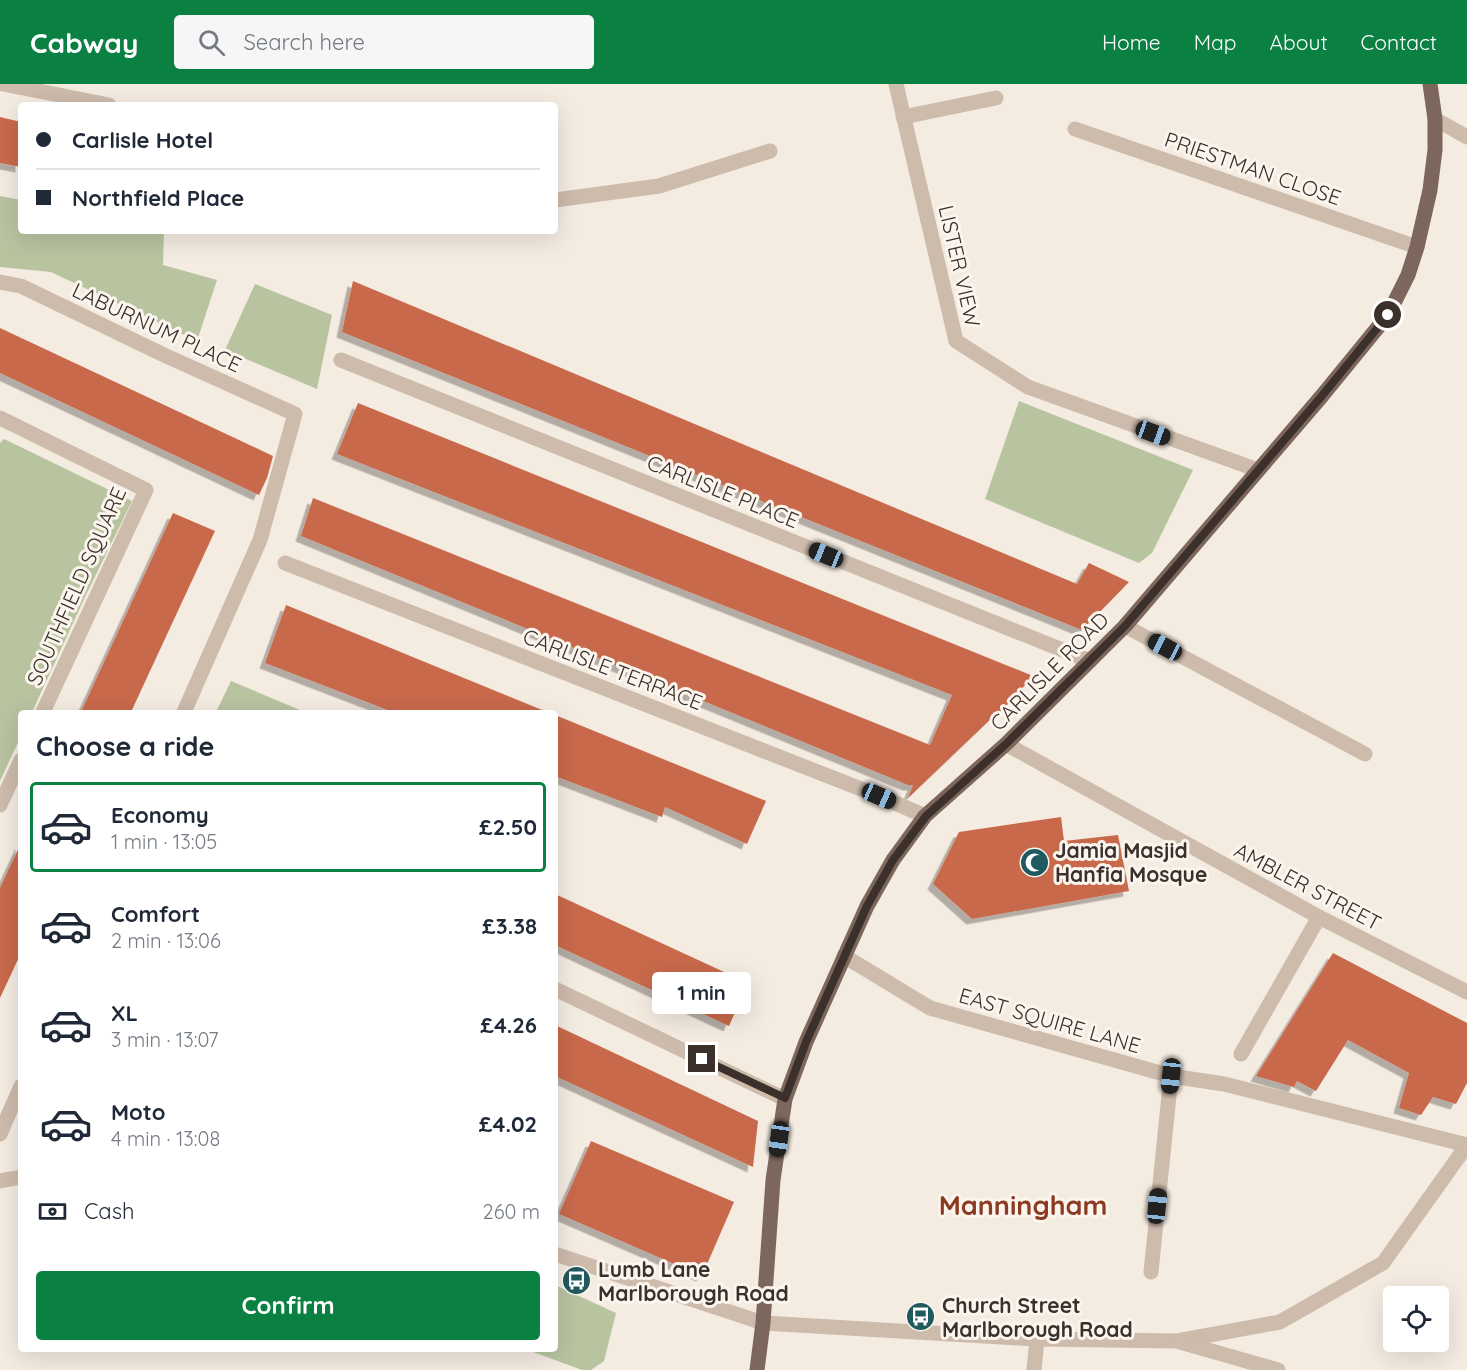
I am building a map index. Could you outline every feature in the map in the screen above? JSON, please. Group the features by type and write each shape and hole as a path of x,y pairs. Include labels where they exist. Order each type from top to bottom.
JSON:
{"main road":[{"name":"CARLISLE ROAD","path":"757,1370 763,1323 773,1180 785,1098 806,1042 867,906 893,860 926,816 1006,744 1125,626 1388,315 1408,275 1430,190 1435,150 1435,119 1430,84"}],"street":[{"path":"3,84 95,102"},
{"name":"LISTER VIEW","path":"896,84 956,341 1028,387 1258,470"},
{"path":"903,117 996,98"},
{"path":"1435,119 1467,137"},
{"name":"PRIESTMAN CLOSE","path":"1076,129 1417,247"},
{"path":"558,200 659,186 770,151"},
{"name":"LABURNUM PLACE","path":"0,282 21,286 164,355 295,414 260,540 185,710"},
{"name":"CARLISLE PLACE","path":"341,360 1090,661"},
{"name":"SOUTHFIELD SQUARE","path":"0,418 146,490 44,710"},
{"name":"CARLISLE TERRACE","path":"285,563 926,816"},
{"path":"1125,626 1365,754"},
{"name":"AMBLER STREET","path":"1006,744 1318,917 1467,992"},
{"path":"0,805 18,766"},
{"path":"1240,1054 1318,917"},
{"name":"EAST SQUIRE LANE","path":"844,956 930,1008 1171,1076 1224,1084 1467,1145"},
{"path":"558,990 785,1098"},
{"path":"1151,1272 1171,1076"},
{"path":"0,1134 18,1093"},
{"path":"558,1255 763,1323 1037,1339 1177,1341 1280,1322 1383,1263 1467,1145"},
{"path":"0,1181 18,1178"},
{"path":"1034,1370 1037,1339"},
{"path":"1177,1341 1278,1370"}],"green space":[{"path":"0,196 18,199 18,234 164,234 163,265 217,280 197,341 51,272 0,267"},
{"path":"255,284 332,315 317,389 225,350"},
{"path":"1019,401 1193,470 1152,553 1139,563 985,499"},
{"path":"4,439 132,501 33,710 18,710 18,742 0,781 0,443"},
{"path":"231,681 300,710 217,710"},
{"path":"558,1286 616,1313 604,1361 591,1370 582,1370 533,1352 558,1352"}],"building":[{"path":"0,117 18,121 18,166 0,163"},
{"path":"353,281 1077,584 1089,563 1129,582 1082,630 342,332"},
{"path":"0,328 273,456 259,495 0,373"},
{"path":"358,403 1033,676 999,714 997,713 908,798 913,785 908,785 301,536 313,498 930,745 952,695 337,454"},
{"path":"173,513 215,531 132,710 82,710"},
{"path":"286,605 542,710 388,710 265,663"},
{"path":"558,716 766,801 747,844 665,807 662,817 558,777"},
{"name":"Jamia Masjid Hanfia Mosque","path":"1061,817 1064,841 1118,835 1129,891 972,919 933,884 959,832"},
{"path":"18,849 18,959 0,998 0,888"},
{"path":"558,895 748,983 729,1026 558,946"},
{"path":"1333,953 1467,1023 1467,1083 1456,1104 1433,1097 1421,1115 1399,1108 1409,1073 1348,1040 1316,1091 1297,1081 1294,1087 1256,1076"},
{"path":"558,1026 758,1121 753,1167 558,1077"},
{"path":"591,1141 734,1202 702,1276 559,1214"}],"place":[{"name":"Jamia Masjid Hanfia Mosque","path":"1034,862"},
{"name":"Lumb Lane Marlborough Road","path":"577,1281"},
{"name":"Church Street Marlborough Road","path":"921,1317"}],"district":[{"name":"Manningham","path":"1023,1205"}],"route":[{"path":"702,1059 785,1098 806,1042 867,906 893,860 926,816 1006,744 1125,626 1388,315"}]}
